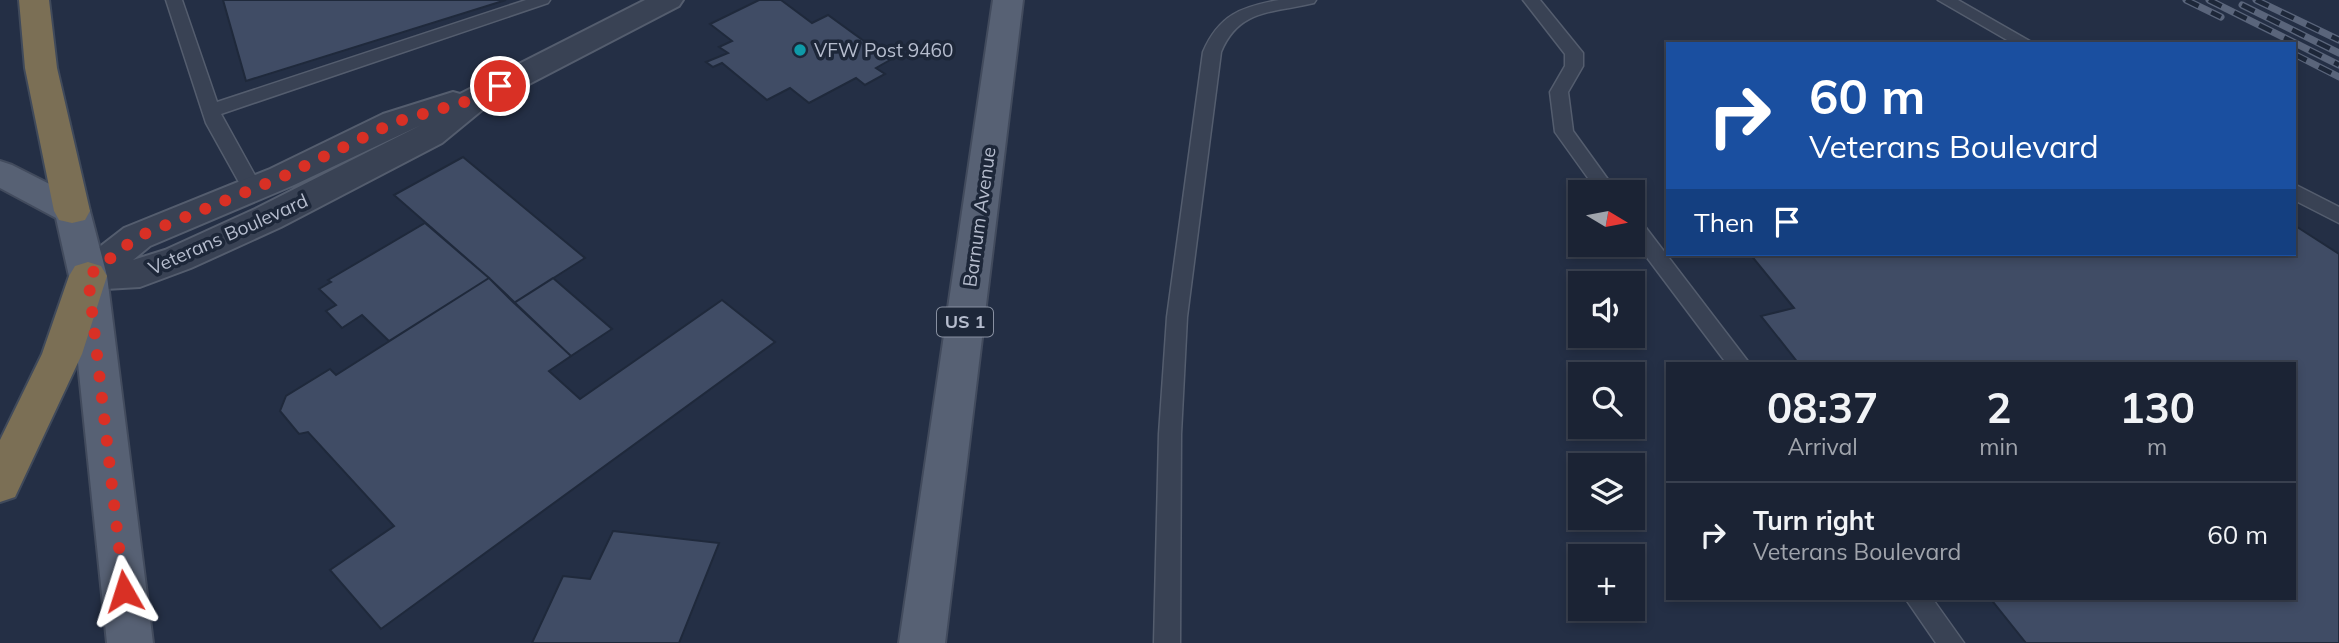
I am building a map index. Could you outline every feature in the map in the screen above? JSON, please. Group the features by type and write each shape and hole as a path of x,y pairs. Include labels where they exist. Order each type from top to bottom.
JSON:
{"highway":[{"path":"34,0 41,68 72,211"},
{"path":"0,484 62,354 88,276"}],"main road":[{"name":"Barnum Avenue","path":"922,643 1007,0"},
{"path":"0,173 72,211 88,276 130,643"}],"street":[{"name":"Veterans Boulevard","path":"88,276 140,273 245,229 429,135 475,99 652,4"},
{"name":"Veterans Boulevard","path":"88,276 137,237 253,190 395,122 475,99"}],"lane":[{"path":"174,0 210,111 253,190"},
{"path":"210,111 542,0"},
{"path":"1167,643 1170,434 1177,317 1212,52 1220,32 1239,17 1273,6 1308,0"},
{"path":"1531,0 1574,53 1574,65 1559,92 1564,132 1599,180"},
{"path":"1946,0 2023,42"},
{"path":"2296,192 2339,216"},
{"path":"1645,241 1737,362"},
{"path":"1919,600 1951,643"}],"building":[{"path":"223,0 506,0 246,81"},
{"name":"VFW Post 9460","path":"759,0 781,0 812,23 828,15 890,60 876,68 885,74 865,85 856,78 809,103 790,88 767,100 722,63 713,67 706,62 728,53 719,47 732,41 710,24"},
{"path":"463,157 585,258 514,303 394,195"},
{"path":"425,223 489,278 389,341 362,315 342,328 326,311 336,305 319,289 331,282 328,280"},
{"path":"2296,226 2339,254 2339,643 2026,643 1992,600 2296,600 2296,362 1797,362 1761,316 1794,308 1752,256 2296,256"},
{"path":"489,278 571,356 549,371 580,399 722,300 775,342 381,629 330,570 394,526 308,432 299,434 280,411 286,396 330,369 336,375"},
{"path":"553,278 612,329 571,356 514,303"},
{"path":"613,531 719,543 679,643 532,643 563,576 590,579"}],"railway":[{"path":"2186,0 2221,17"},
{"path":"2209,0 2293,42"},
{"path":"2256,0 2339,40"},
{"path":"2242,5 2339,53"},
{"path":"2296,44 2339,65"},
{"path":"2296,55 2339,77"}],"place":[{"name":"VFW Post 9460","path":"800,50"}],"route":[{"path":"124,591 88,276 137,237 282,177 395,122 423,111 475,99 500,86"}]}
